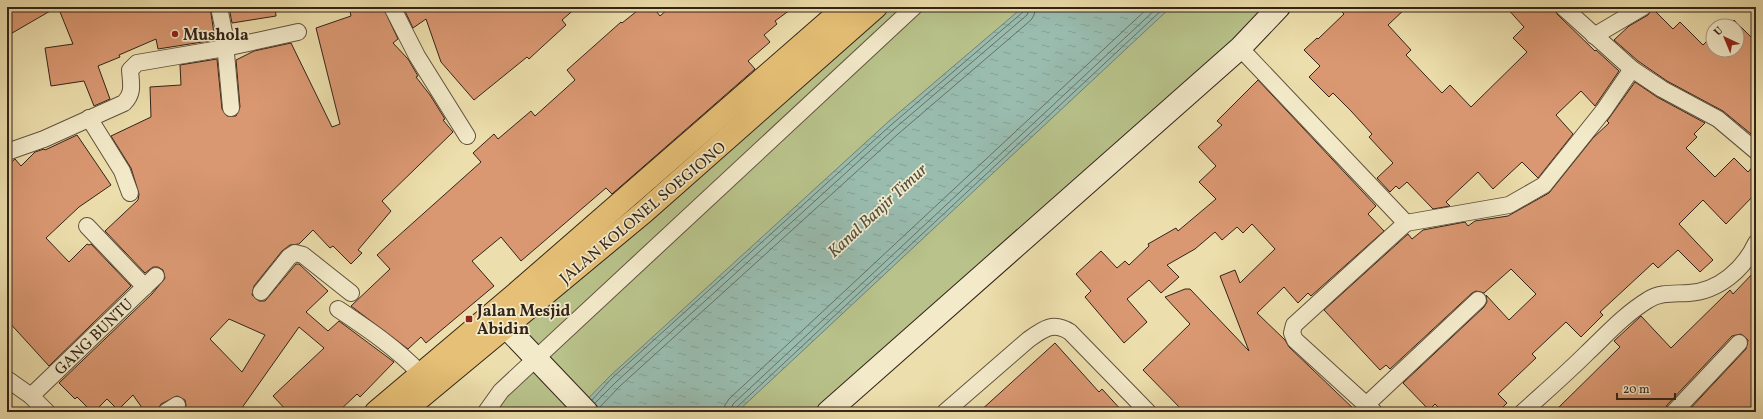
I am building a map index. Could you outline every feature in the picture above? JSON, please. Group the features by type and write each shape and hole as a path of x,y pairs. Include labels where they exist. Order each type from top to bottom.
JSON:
{"main road":[{"name":"JALAN KOLONEL SOEGIONO","path":"376,412 525,286 845,7"},
{"name":"JALAN KOLONEL SOEGIONO","path":"403,412 650,207 876,7"}],"street":[{"path":"219,7 224,32 224,48 230,108"},
{"path":"392,7 417,56 467,136"},
{"path":"486,412 501,391 914,7"},
{"path":"828,412 1240,48 1279,7"},
{"path":"1563,7 1632,69 1718,119 1756,151"},
{"path":"1594,36 1643,7"},
{"path":"7,152 44,139 124,103 128,99 132,90 130,70 137,63 224,48 298,32"},
{"path":"1240,48 1406,223"},
{"path":"1478,300 1370,408 1295,340 1292,333 1294,325 1406,223 1509,205 1544,185 1604,110 1632,69"},
{"path":"89,118 122,171 130,193"},
{"path":"87,226 145,287"},
{"path":"1523,412 1590,351 1610,329 1648,299 1668,293 1690,293 1712,289 1732,275 1750,256 1756,243"},
{"path":"261,292 289,257 296,253 303,255 351,293"},
{"name":"GANG BUNTU","path":"31,396 156,276"},
{"path":"338,309 379,337 406,358 421,374"},
{"path":"946,412 1038,332 1054,326 1062,327 1070,332 1148,412"},
{"path":"506,327 584,409"},
{"path":"1674,412 1739,343"},
{"path":"7,379 31,396 46,412"}],"green space":[{"path":"876,7 1279,7 828,412 486,412 536,359 506,327"}],"water":[{"name":"Kanal Banjir Timur","path":"1023,7 1171,7 737,412 575,412 610,376 888,122"}],"building":[{"path":"7,7 57,7 7,36"},
{"path":"58,7 210,7 215,40 158,49 156,39 98,66 110,99 94,106 84,81 51,86 45,48 73,44"},
{"path":"229,7 275,7 276,16 232,23"},
{"path":"349,7 383,7 398,39 393,43 408,59 418,76 416,77 430,95 445,119 443,120 453,132 382,201 391,211 358,250 362,253 351,264 333,246 330,248 313,230 299,244 290,245 282,251 254,286 252,295 259,301 265,301 296,264 299,264 328,291 306,312 328,331 339,321 394,362 360,397 357,394 338,412 288,412 273,396 324,348 299,327 239,412 183,412 186,405 185,400 177,396 161,404 157,412 145,412 133,395 118,410 107,399 94,412 92,412 77,397 75,399 59,383 152,294 165,278 163,270 158,267 153,267 145,273 105,231 138,200 139,194 131,168 111,136 151,117 150,87 181,85 180,65 217,59 222,109 227,116 236,116 240,107 236,60 254,51 291,43 332,127 340,124 316,28 351,16","holes":["229,319 265,335 242,372 210,339"]},
{"path":"403,7 577,7 562,20 566,25 529,59 527,57 474,100 441,62 426,19 413,28"},
{"path":"642,7 653,7 660,16 670,7 794,7 775,21 777,24 764,35 770,42 748,61 755,69 612,194 606,188 521,261 501,237 472,261 494,286 426,343 421,337 408,349 351,306 390,269 377,255 481,162 473,153 494,134 498,139 531,111 535,116 575,80 567,70 621,22 622,23"},
{"path":"1337,7 1407,7 1388,25 1411,50 1406,55 1442,93 1450,85 1471,107 1527,52 1513,38 1524,27 1506,7 1554,7 1557,14 1595,51 1596,50 1619,71 1595,106 1581,91 1556,115 1573,134 1538,178 1522,162 1493,189 1478,172 1446,202 1450,206 1433,209 1407,182 1399,189 1396,186 1390,192 1377,178 1393,163 1369,137 1372,134 1351,111 1333,93 1329,97 1309,77 1320,66 1304,50 1344,14"},
{"path":"1652,8 1673,29 1680,22 1703,45 1705,43 1705,58 1745,58 1745,31 1756,42 1756,138 1723,111 1667,81 1638,61 1614,40 1629,26 1648,15"},
{"path":"1258,80 1376,206 1368,214 1384,231 1311,296 1308,293 1298,303 1284,287 1257,313 1285,340 1289,347 1357,412 1184,412 1143,370 1190,324 1165,297 1185,289 1190,289 1249,351 1220,276 1235,270 1240,283 1275,249 1252,224 1243,233 1237,227 1222,240 1215,232 1195,249 1167,265 1179,277 1161,293 1149,280 1127,299 1147,322 1124,343 1085,297 1091,291 1076,274 1101,251 1117,268 1125,261 1129,265 1149,246 1148,244 1176,228 1178,231 1216,199 1199,182 1216,166 1198,147 1222,125 1217,121"},
{"path":"1635,82 1657,97 1705,123 1694,134 1697,137 1686,148 1715,177 1734,158 1748,172 1756,163 1756,193 1726,224 1703,200 1679,224 1713,260 1700,272 1678,250 1658,268 1653,263 1600,312 1603,315 1581,337 1566,322 1532,354 1536,358 1498,394 1507,403 1498,412 1443,412 1435,404 1429,410 1403,383 1484,307 1487,302 1486,295 1509,320 1536,294 1511,269 1484,293 1476,291 1472,293 1390,369 1386,365 1380,370 1324,310 1408,234 1412,239 1423,230 1465,222 1468,226 1475,221 1508,216 1549,193 1593,138 1609,123 1607,121"},
{"path":"77,135 111,185 79,207 46,238 69,262 87,244 91,244 131,286 49,366 7,320 7,166 15,159 21,166 35,152 45,150"},
{"path":"1756,270 1756,412 1687,412 1746,349 1748,340 1741,334 1732,336 1667,405 1665,412 1554,412 1620,347 1614,341 1641,316 1671,348 1730,290 1733,294"},
{"path":"1055,343 1099,392 1102,389 1123,412 979,412"}],"place":[{"name":"Mushola","path":"175,34"},
{"name":"Jalan Mesjid Abidin","path":"469,319"}]}
